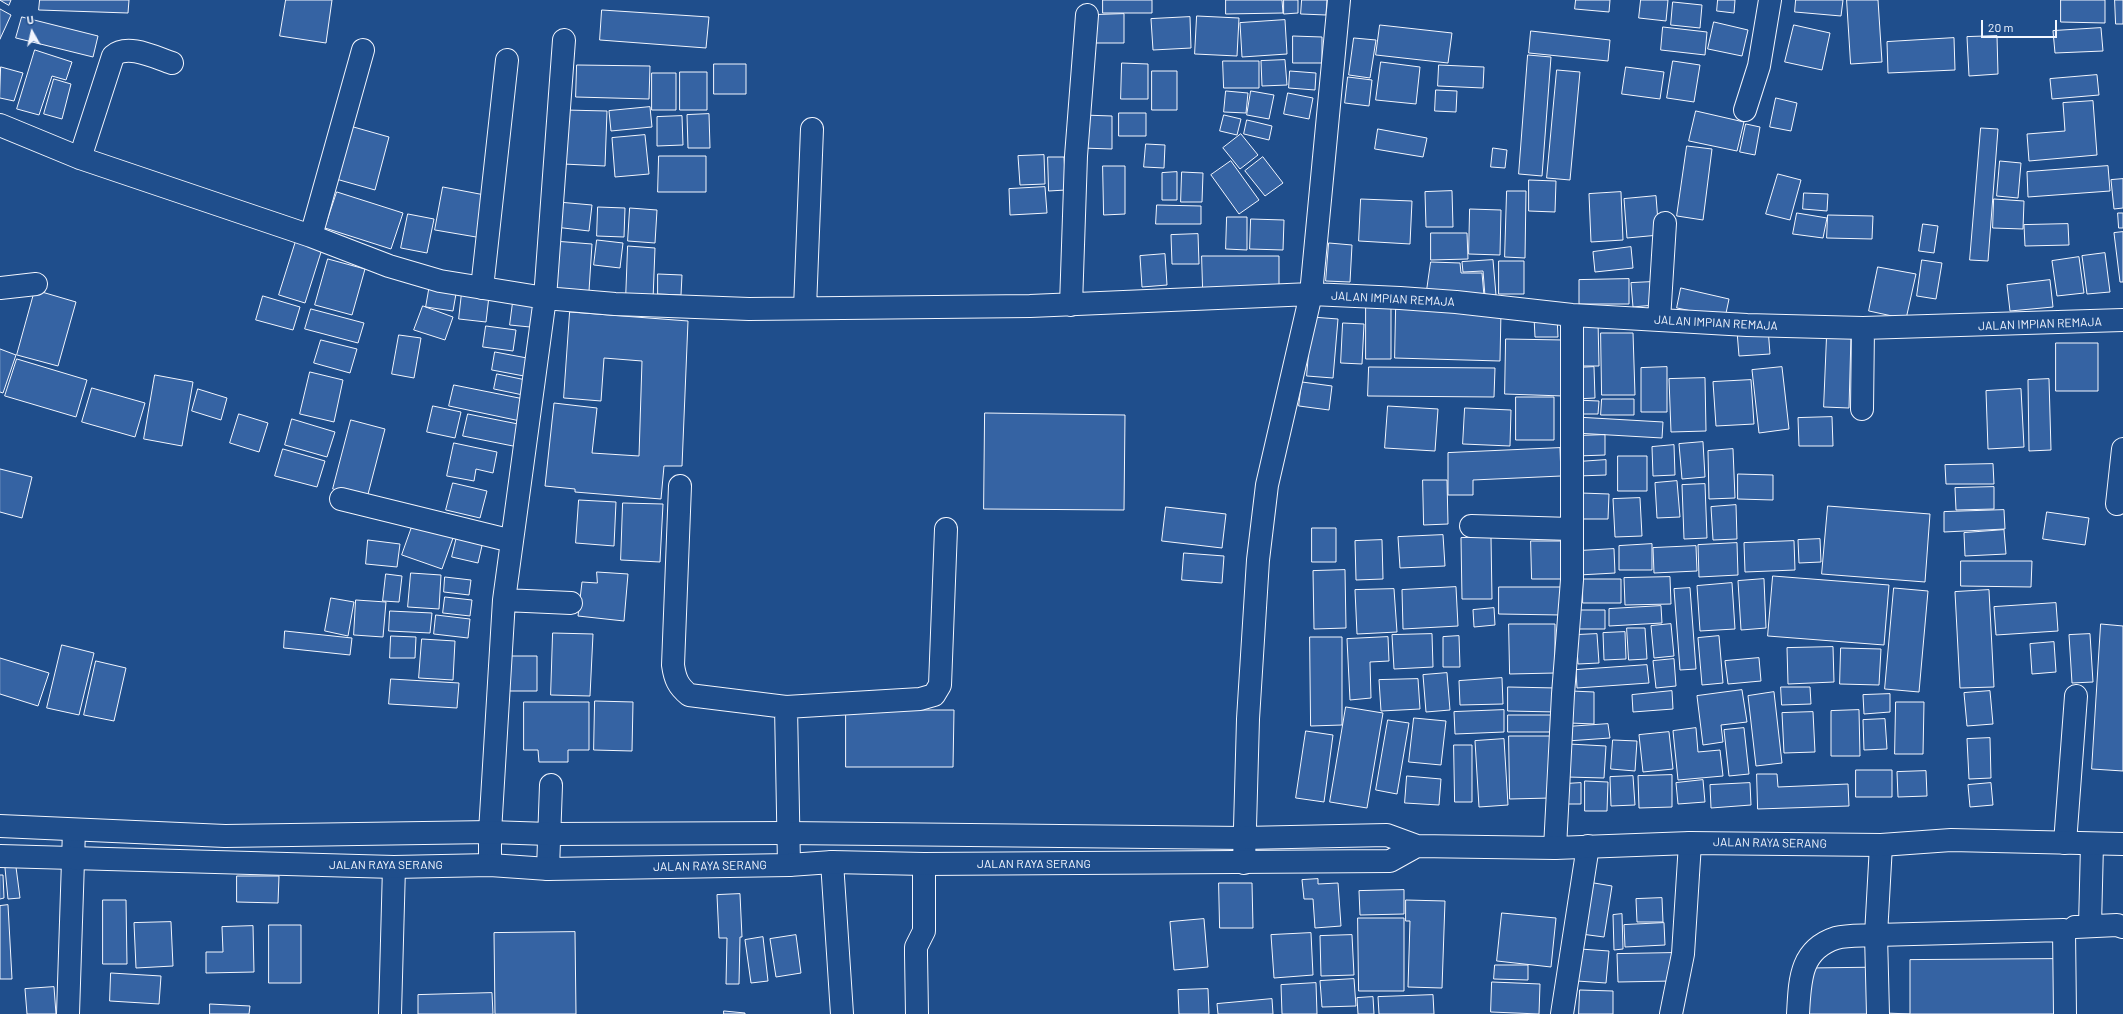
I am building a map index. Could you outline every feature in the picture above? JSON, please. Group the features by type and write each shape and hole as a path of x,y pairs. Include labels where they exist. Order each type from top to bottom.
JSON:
{"main road":[{"path":"1244,863 1243,838 1254,618 1267,485 1311,294 1339,0"},
{"path":"1745,110 1758,66 1770,0"},
{"path":"1071,305 1076,156 1087,15"},
{"path":"490,864 490,832 504,600 545,298 564,40"},
{"path":"80,158 113,56 119,50 128,50 172,63"},
{"path":"311,236 363,50"},
{"path":"482,288 507,60"},
{"name":"JALAN IMPIAN REMAJA","path":"0,125 80,158 311,236 389,266 440,281 545,298 615,304 749,310 1071,305 1311,294 1456,302 1572,315 1863,328 2123,320"},
{"path":"806,308 812,129"},
{"path":"1659,320 1665,223"},
{"path":"0,288 36,284"},
{"path":"1555,848 1564,680 1572,580 1572,315"},
{"path":"1862,409 1863,328"},
{"path":"2117,504 2123,449"},
{"path":"680,486 673,665 675,677 679,687 689,695 786,707 920,699 934,695 940,685 946,529"},
{"path":"341,499 512,541"},
{"path":"1471,526 1571,529"},
{"path":"504,600 571,603"},
{"path":"2065,843 2076,696"},
{"path":"786,707 787,833 789,865"},
{"path":"548,869 550,785"},
{"name":"JALAN RAYA SERANG","path":"0,826 225,836 490,832 549,834 787,833 1243,838 1387,835 1417,846 1555,848 1690,843 1881,845 1951,840 2123,844"},
{"path":"68,1014 74,830"},
{"path":"1671,1014 1683,954 1690,843"},
{"path":"2090,926 2092,844"},
{"path":"1878,1014 1876,935 1881,845"},
{"name":"JALAN RAYA SERANG","path":"0,856 394,867 490,864 548,869 789,865 832,862 924,864 1390,861 1417,846"},
{"path":"1562,1014 1588,846"},
{"path":"832,862 842,1014"},
{"path":"917,1014 916,947 924,931 924,864"},
{"path":"390,1014 394,867"},
{"path":"1798,1014 1800,980 1805,964 1815,948 1836,938 1876,935 2064,930 2090,926 2117,925 2123,927"},
{"path":"2064,930 2065,1014"}],"building":[{"path":"0,0 11,0 9,5"},
{"path":"40,0 129,0 128,13 39,10"},
{"path":"286,0 332,0 326,43 280,36"},
{"path":"1103,0 1152,0 1152,13 1103,13"},
{"path":"1226,0 1282,0 1283,13 1226,14"},
{"path":"1284,0 1298,0 1298,13 1284,14"},
{"path":"1302,0 1327,0 1326,15 1301,14"},
{"path":"1576,0 1610,0 1609,12 1575,9"},
{"path":"1641,0 1668,0 1666,21 1639,18"},
{"path":"1718,0 1735,0 1734,13 1717,11"},
{"path":"1796,0 1843,0 1841,16 1795,12"},
{"path":"1847,0 1878,0 1882,62 1851,64"},
{"path":"2061,0 2105,0 2105,23 2061,22"},
{"path":"2115,0 2123,0 2123,24 2116,24"},
{"path":"1673,2 1702,5 1700,28 1671,25"},
{"path":"0,9 11,15 0,39"},
{"path":"602,10 709,17 706,48 600,40"},
{"path":"1124,14 1124,43 1094,43 1094,15"},
{"path":"1197,16 1239,18 1237,56 1195,54"},
{"path":"22,17 98,36 93,57 16,38"},
{"path":"1190,17 1191,48 1153,50 1151,19"},
{"path":"1285,20 1287,54 1242,57 1240,23"},
{"path":"1714,22 1748,30 1742,56 1708,49"},
{"path":"1380,25 1452,33 1448,63 1376,55"},
{"path":"1794,25 1830,33 1822,70 1785,62"},
{"path":"1663,27 1707,32 1705,55 1661,50"},
{"path":"2101,28 2103,51 2055,53 2053,31"},
{"path":"1531,31 1610,40 1608,61 1529,53"},
{"path":"1293,36 1322,37 1322,63 1293,63"},
{"path":"1997,36 1998,74 1969,76 1967,37"},
{"path":"1354,38 1376,40 1370,78 1349,75"},
{"path":"1954,38 1955,70 1888,73 1887,42"},
{"path":"35,50 72,62 66,80 52,76 39,115 17,109"},
{"path":"1528,55 1551,57 1542,176 1519,174"},
{"path":"1285,60 1287,85 1262,86 1261,61"},
{"path":"1223,61 1259,61 1259,88 1224,88"},
{"path":"1673,61 1700,65 1694,102 1667,98"},
{"path":"1381,62 1420,67 1416,104 1376,100"},
{"path":"1122,63 1148,64 1148,99 1121,99"},
{"path":"714,64 746,64 746,94 714,94"},
{"path":"577,65 650,66 649,99 576,97"},
{"path":"1439,65 1484,67 1483,88 1438,86"},
{"path":"1,67 23,73 14,101 0,98"},
{"path":"1626,67 1664,72 1660,99 1622,94"},
{"path":"1557,70 1580,72 1570,180 1547,178"},
{"path":"1152,71 1177,71 1177,110 1152,110"},
{"path":"1290,71 1316,73 1315,90 1289,88"},
{"path":"680,72 707,72 707,110 680,110"},
{"path":"652,73 676,73 676,110 652,110"},
{"path":"2097,75 2099,95 2052,99 2050,79"},
{"path":"1348,77 1372,80 1369,106 1345,103"},
{"path":"54,79 71,84 62,119 44,114"},
{"path":"1436,90 1457,91 1456,112 1435,111"},
{"path":"1226,91 1248,93 1246,113 1224,112"},
{"path":"1251,91 1274,95 1269,119 1247,115"},
{"path":"1288,93 1313,98 1309,119 1284,114"},
{"path":"1776,98 1797,103 1791,131 1770,127"},
{"path":"2093,101 2097,155 2029,161 2027,134 2065,131 2063,103"},
{"path":"650,107 652,127 611,131 609,111"},
{"path":"565,110 607,111 605,166 563,164"},
{"path":"1696,111 1744,122 1737,151 1689,141"},
{"path":"1119,113 1146,113 1146,136 1119,136"},
{"path":"709,114 710,148 688,148 687,115"},
{"path":"1083,115 1112,116 1112,149 1082,148"},
{"path":"1224,115 1241,119 1237,135 1220,131"},
{"path":"682,116 683,145 657,146 657,117"},
{"path":"1247,120 1272,126 1269,140 1244,134"},
{"path":"1746,124 1760,127 1755,155 1740,152"},
{"path":"350,126 389,137 375,190 336,179"},
{"path":"1981,128 1998,129 1988,261 1970,260"},
{"path":"1378,129 1427,138 1423,157 1375,149"},
{"path":"1241,134 1258,155 1240,169 1223,148"},
{"path":"645,135 649,174 615,177 612,138"},
{"path":"1146,144 1165,145 1164,168 1144,167"},
{"path":"1687,146 1712,149 1703,220 1677,216"},
{"path":"1493,148 1507,150 1505,168 1491,167"},
{"path":"1044,155 1045,184 1020,185 1018,156"},
{"path":"659,156 706,156 706,192 658,192"},
{"path":"1048,157 1064,157 1066,190 1049,191"},
{"path":"1263,157 1283,183 1265,196 1245,171"},
{"path":"1231,161 1259,200 1239,214 1211,175"},
{"path":"2000,161 2021,163 2018,198 1997,196"},
{"path":"1103,166 1125,166 1125,214 1104,215"},
{"path":"2108,166 2110,191 2028,197 2027,172"},
{"path":"1177,172 1177,200 1162,200 1162,173"},
{"path":"1182,172 1203,173 1202,202 1181,202"},
{"path":"1778,174 1801,180 1790,220 1766,214"},
{"path":"2123,179 2123,208 2114,209 2111,180"},
{"path":"1529,180 1556,181 1555,212 1529,211"},
{"path":"443,187 490,196 482,238 435,230"},
{"path":"1045,187 1047,213 1010,215 1009,189"},
{"path":"1452,191 1453,227 1426,227 1425,192"},
{"path":"1507,191 1526,191 1525,258 1505,257"},
{"path":"337,192 403,213 391,249 325,228"},
{"path":"1621,192 1623,240 1591,242 1589,194"},
{"path":"1804,193 1828,194 1827,211 1803,209"},
{"path":"1656,196 1659,235 1627,238 1624,199"},
{"path":"1361,199 1412,201 1410,244 1359,241"},
{"path":"1994,199 2024,201 2023,229 1993,228"},
{"path":"558,202 592,205 589,231 555,227"},
{"path":"1157,205 1201,206 1201,224 1156,224"},
{"path":"598,207 625,208 624,237 597,236"},
{"path":"630,208 657,210 655,243 628,241"},
{"path":"1470,209 1501,210 1500,255 1469,254"},
{"path":"1797,213 1827,218 1823,238 1793,234"},
{"path":"2118,213 2123,213 2123,228 2119,228"},
{"path":"408,214 434,219 427,253 401,248"},
{"path":"1828,215 1873,216 1872,239 1827,238"},
{"path":"1227,217 1247,217 1247,250 1226,249"},
{"path":"1251,219 1284,220 1283,250 1250,249"},
{"path":"1923,224 1938,226 1934,253 1919,251"},
{"path":"2068,224 2069,245 2025,246 2024,225"},
{"path":"2123,232 2123,282 2120,282 2114,233"},
{"path":"1431,233 1467,233 1468,259 1431,260"},
{"path":"1198,234 1199,264 1172,264 1171,235"},
{"path":"597,240 623,243 620,268 594,265"},
{"path":"296,241 322,249 305,303 279,295"},
{"path":"554,241 592,244 589,291 552,289"},
{"path":"1329,243 1352,245 1350,282 1326,281"},
{"path":"628,246 655,248 653,300 626,299"},
{"path":"1631,247 1633,268 1595,272 1593,252"},
{"path":"2105,253 2110,292 2087,294 2082,256"},
{"path":"1165,254 1167,285 1142,287 1140,256"},
{"path":"1202,256 1279,256 1279,288 1203,289"},
{"path":"2079,257 2084,293 2057,296 2052,261"},
{"path":"328,259 365,269 352,315 315,305"},
{"path":"1493,260 1496,295 1485,296 1483,271 1463,272 1462,262"},
{"path":"1922,260 1942,263 1936,299 1917,296"},
{"path":"1499,261 1524,261 1524,294 1499,294"},
{"path":"1431,262 1460,263 1461,273 1482,273 1484,296 1427,290"},
{"path":"1878,267 1916,274 1906,319 1869,311"},
{"path":"658,274 682,275 681,295 658,294"},
{"path":"1629,279 1629,304 1579,304 1579,280"},
{"path":"2050,280 2053,307 2010,311 2007,285"},
{"path":"1652,282 1654,305 1633,307 1631,283"},
{"path":"430,284 457,288 453,311 426,307"},
{"path":"1681,288 1729,299 1725,318 1677,308"},
{"path":"35,290 76,302 58,366 17,355"},
{"path":"462,292 489,296 486,322 459,319"},
{"path":"263,296 300,307 293,330 256,320"},
{"path":"1366,301 1391,301 1391,359 1366,359"},
{"path":"513,302 542,306 540,328 510,325"},
{"path":"423,306 453,317 445,340 414,330"},
{"path":"311,309 364,323 358,343 305,329"},
{"path":"1396,309 1501,311 1500,361 1395,358"},
{"path":"570,312 688,321 682,466 664,466 661,499 575,492 575,489 545,486 554,403 597,408 592,453 639,456 642,361 604,358 601,401 564,398"},
{"path":"1557,316 1558,337 1535,337 1534,317"},
{"path":"1312,317 1338,319 1333,378 1307,376"},
{"path":"1578,321 1598,321 1599,366 1579,366"},
{"path":"1343,323 1364,324 1362,364 1341,363"},
{"path":"486,326 516,330 513,351 483,347"},
{"path":"1768,328 1770,354 1739,356 1737,331"},
{"path":"1601,333 1633,333 1635,395 1602,395"},
{"path":"399,335 421,338 414,378 392,374"},
{"path":"1827,335 1851,335 1849,408 1824,407"},
{"path":"1506,339 1564,340 1563,396 1505,394"},
{"path":"321,340 357,349 350,373 314,363"},
{"path":"2056,343 2098,343 2098,391 2056,391"},
{"path":"0,349 16,355 3,393 0,392"},
{"path":"495,352 527,358 524,376 492,370"},
{"path":"17,359 87,380 76,417 5,396"},
{"path":"1369,367 1495,368 1494,397 1368,396"},
{"path":"1594,367 1595,398 1575,399 1575,368"},
{"path":"1667,367 1667,412 1641,412 1641,368"},
{"path":"1782,367 1789,429 1759,433 1752,370"},
{"path":"310,372 343,380 334,422 300,414"},
{"path":"497,374 526,380 523,395 494,389"},
{"path":"155,375 193,382 182,446 144,439"},
{"path":"1705,378 1706,431 1671,432 1669,379"},
{"path":"2049,379 2051,450 2029,451 2028,380"},
{"path":"1751,380 1754,424 1716,426 1713,382"},
{"path":"1302,382 1332,386 1329,410 1299,406"},
{"path":"454,385 529,400 525,422 449,406"},
{"path":"92,388 145,403 135,437 82,422"},
{"path":"198,389 227,398 221,420 192,411"},
{"path":"2021,389 2024,447 1988,449 1986,391"},
{"path":"1516,397 1554,397 1554,440 1516,440"},
{"path":"1602,399 1634,399 1634,415 1601,415"},
{"path":"1575,400 1599,401 1598,414 1574,414"},
{"path":"433,406 461,412 455,438 427,432"},
{"path":"1388,406 1438,409 1435,451 1385,448"},
{"path":"1465,408 1511,410 1510,446 1463,444"},
{"path":"985,413 1125,415 1124,510 984,509"},
{"path":"239,414 268,423 259,452 230,443"},
{"path":"468,414 523,425 518,447 463,436"},
{"path":"1576,417 1663,422 1662,438 1575,433"},
{"path":"1832,417 1833,446 1799,446 1798,418"},
{"path":"292,419 335,432 327,457 285,445"},
{"path":"351,420 385,429 367,498 333,489"},
{"path":"1605,435 1605,455 1577,456 1576,436"},
{"path":"1703,442 1705,477 1682,479 1679,444"},
{"path":"454,443 497,452 493,473 476,469 474,481 447,476"},
{"path":"1674,445 1675,475 1653,476 1652,447"},
{"path":"1560,448 1561,476 1473,480 1473,495 1448,495 1448,453"},
{"path":"283,449 325,461 317,487 275,476"},
{"path":"1733,449 1735,498 1709,499 1708,451"},
{"path":"1618,456 1647,456 1647,491 1618,491"},
{"path":"1606,460 1606,475 1578,476 1577,462"},
{"path":"1993,464 1994,484 1946,484 1945,465"},
{"path":"0,469 32,477 22,518 0,512"},
{"path":"1738,474 1773,475 1773,500 1738,499"},
{"path":"1423,480 1447,480 1448,524 1424,525"},
{"path":"1677,481 1680,517 1657,518 1655,483"},
{"path":"453,483 487,491 480,518 446,510"},
{"path":"1705,484 1707,538 1684,539 1682,485"},
{"path":"1994,487 1994,509 1956,510 1955,488"},
{"path":"1581,493 1609,494 1608,519 1580,519"},
{"path":"1640,498 1642,536 1615,537 1613,499"},
{"path":"579,500 616,502 614,546 576,543"},
{"path":"623,503 663,504 660,562 621,560"},
{"path":"1736,505 1737,539 1713,540 1711,507"},
{"path":"1828,506 1930,514 1925,582 1822,574"},
{"path":"1166,507 1226,514 1222,548 1162,541"},
{"path":"2004,510 2005,529 1944,532 1944,512"},
{"path":"2047,512 2089,518 2085,545 2043,539"},
{"path":"413,524 453,538 442,569 402,555"},
{"path":"1312,528 1336,528 1336,562 1312,562"},
{"path":"2004,530 2006,554 1965,556 1964,533"},
{"path":"458,532 484,537 478,563 452,557"},
{"path":"1443,535 1445,566 1400,568 1398,537"},
{"path":"1491,537 1492,599 1462,599 1461,538"},
{"path":"1820,539 1821,562 1799,563 1798,540"},
{"path":"368,540 400,544 397,567 366,564"},
{"path":"1382,540 1383,579 1356,580 1355,541"},
{"path":"1531,541 1564,541 1564,579 1532,579"},
{"path":"1794,541 1795,570 1745,572 1744,543"},
{"path":"1737,543 1738,575 1699,577 1698,545"},
{"path":"1652,544 1652,570 1619,570 1619,546"},
{"path":"1696,546 1697,571 1654,573 1653,548"},
{"path":"1614,549 1615,573 1579,575 1578,551"},
{"path":"1184,553 1224,556 1222,583 1182,580"},
{"path":"1961,561 2032,561 2031,587 1961,586"},
{"path":"1345,570 1346,628 1314,629 1313,571"},
{"path":"597,572 628,574 624,621 578,616 582,582 597,583"},
{"path":"411,573 441,575 439,609 408,607"},
{"path":"386,574 402,576 399,602 383,601"},
{"path":"1773,576 1889,585 1884,645 1768,636"},
{"path":"445,577 471,580 469,595 444,592"},
{"path":"1670,577 1671,604 1625,605 1624,578"},
{"path":"1583,579 1621,579 1621,603 1583,603"},
{"path":"1764,579 1766,628 1741,630 1738,581"},
{"path":"1732,583 1735,629 1700,631 1697,586"},
{"path":"1456,587 1458,626 1403,629 1402,590"},
{"path":"1499,587 1561,587 1561,615 1499,614"},
{"path":"1690,588 1696,669 1680,670 1674,589"},
{"path":"1894,588 1928,591 1919,692 1885,689"},
{"path":"1394,589 1397,632 1357,634 1355,590"},
{"path":"1989,590 1994,687 1960,688 1955,592"},
{"path":"445,597 472,600 470,616 443,613"},
{"path":"331,598 354,602 348,636 325,631"},
{"path":"356,600 386,602 383,637 354,635"},
{"path":"2056,603 2058,631 1996,635 1994,607"},
{"path":"1661,606 1662,623 1609,626 1609,609"},
{"path":"1494,608 1495,625 1474,627 1473,610"},
{"path":"1577,610 1605,610 1605,629 1576,629"},
{"path":"390,611 432,613 430,633 389,631"},
{"path":"436,615 470,619 468,638 434,634"},
{"path":"1509,624 1555,624 1555,673 1510,674"},
{"path":"1671,624 1674,656 1654,658 1651,626"},
{"path":"2101,624 2123,626 2123,771 2092,769"},
{"path":"1627,628 1645,628 1647,659 1629,660"},
{"path":"285,631 352,638 350,655 284,648"},
{"path":"1625,632 1626,659 1604,660 1603,633"},
{"path":"553,633 593,634 590,696 551,695"},
{"path":"1432,634 1433,667 1394,669 1392,635"},
{"path":"1597,634 1599,663 1578,664 1576,635"},
{"path":"2090,634 2093,682 2072,683 2069,635"},
{"path":"391,636 416,637 415,658 390,658"},
{"path":"1459,636 1460,667 1443,667 1443,637"},
{"path":"1719,636 1723,683 1702,685 1698,638"},
{"path":"1310,637 1342,637 1342,725 1311,726"},
{"path":"1388,637 1389,661 1370,662 1371,698 1350,700 1347,639"},
{"path":"422,639 455,641 453,680 419,678"},
{"path":"2054,642 2056,672 2032,674 2030,644"},
{"path":"62,645 94,653 79,715 47,708"},
{"path":"1833,647 1834,682 1788,684 1787,648"},
{"path":"1841,648 1881,649 1879,685 1840,684"},
{"path":"510,656 537,656 537,691 510,691"},
{"path":"0,658 49,673 38,706 0,694"},
{"path":"1759,658 1761,681 1728,684 1725,661"},
{"path":"1674,659 1676,686 1656,688 1653,661"},
{"path":"96,661 126,668 114,721 84,715"},
{"path":"1647,665 1649,683 1577,688 1576,670"},
{"path":"1447,673 1450,710 1426,712 1423,675"},
{"path":"1502,678 1503,704 1460,705 1459,681"},
{"path":"391,679 459,683 457,708 389,704"},
{"path":"1418,679 1420,709 1381,711 1379,680"},
{"path":"1508,687 1557,688 1557,712 1508,711"},
{"path":"1781,687 1810,687 1811,704 1782,705"},
{"path":"1742,690 1747,722 1721,725 1723,742 1703,745 1697,696"},
{"path":"1571,691 1594,692 1594,724 1570,723"},
{"path":"1672,691 1673,709 1633,712 1632,695"},
{"path":"1990,691 1993,724 1967,726 1964,693"},
{"path":"1774,692 1782,763 1756,766 1748,696"},
{"path":"1890,694 1890,712 1864,714 1863,695"},
{"path":"595,701 633,702 632,751 594,750"},
{"path":"524,702 589,702 589,750 568,750 568,762 539,762 538,750 524,750"},
{"path":"1896,702 1924,702 1923,754 1895,754"},
{"path":"1346,707 1383,713 1367,808 1330,802"},
{"path":"846,710 954,710 953,767 846,767"},
{"path":"1504,710 1504,732 1455,734 1454,712"},
{"path":"1859,710 1860,756 1831,756 1831,711"},
{"path":"1813,712 1815,752 1784,753 1782,713"},
{"path":"1508,715 1554,715 1554,732 1508,732"},
{"path":"1414,718 1446,721 1441,765 1409,762"},
{"path":"1885,719 1887,749 1864,750 1863,720"},
{"path":"1388,720 1409,723 1397,794 1376,790"},
{"path":"1608,724 1610,738 1567,741 1566,727"},
{"path":"1696,728 1698,752 1720,750 1723,776 1678,780 1673,731"},
{"path":"1744,728 1749,774 1729,776 1724,730"},
{"path":"1306,731 1333,735 1324,802 1296,798"},
{"path":"1669,732 1673,769 1643,772 1639,735"},
{"path":"1509,736 1550,736 1551,798 1510,799"},
{"path":"1990,738 1991,778 1969,779 1967,739"},
{"path":"1504,739 1508,805 1479,807 1475,741"},
{"path":"1613,740 1637,741 1635,771 1611,769"},
{"path":"1569,744 1606,746 1604,778 1567,777"},
{"path":"1454,745 1472,745 1472,802 1455,802"},
{"path":"1856,770 1892,770 1892,797 1856,797"},
{"path":"1926,771 1927,796 1898,797 1897,772"},
{"path":"1757,774 1777,774 1778,787 1848,784 1849,806 1758,809"},
{"path":"1672,775 1672,807 1639,808 1638,776"},
{"path":"1407,776 1441,779 1439,805 1405,803"},
{"path":"1633,776 1635,805 1611,806 1610,777"},
{"path":"1703,780 1705,802 1678,804 1676,783"},
{"path":"1585,781 1608,782 1607,811 1585,811"},
{"path":"1581,783 1581,804 1564,804 1564,784"},
{"path":"1750,783 1751,805 1711,808 1710,785"},
{"path":"1991,783 1993,805 1970,807 1968,785"},
{"path":"16,867 20,898 8,899 5,868"},
{"path":"0,875 3,875 4,898 0,899"},
{"path":"237,876 279,876 278,903 237,902"},
{"path":"1318,879 1318,884 1338,883 1341,926 1315,928 1313,899 1304,899 1302,880"},
{"path":"1588,882 1612,886 1604,937 1581,934"},
{"path":"1219,883 1252,883 1253,928 1220,928"},
{"path":"1404,890 1404,914 1360,915 1359,891"},
{"path":"740,894 742,937 740,937 739,984 726,984 727,938 719,938 717,895"},
{"path":"1662,898 1663,922 1637,922 1636,899"},
{"path":"103,900 126,900 127,964 103,964"},
{"path":"1406,900 1445,901 1442,988 1408,987 1410,921 1406,921"},
{"path":"8,905 12,979 0,979 0,906"},
{"path":"1502,913 1556,918 1551,967 1497,961"},
{"path":"1622,914 1623,949 1614,950 1613,915"},
{"path":"1358,918 1404,918 1404,991 1359,991"},
{"path":"1204,919 1208,967 1174,970 1170,922"},
{"path":"171,922 173,966 136,968 134,923"},
{"path":"1664,923 1665,945 1625,947 1624,925"},
{"path":"269,925 301,925 301,983 269,983"},
{"path":"253,926 254,972 206,973 206,952 223,952 222,927"},
{"path":"575,932 576,1014 495,1014 494,933"},
{"path":"1311,933 1313,975 1274,978 1271,935"},
{"path":"796,935 801,973 776,977 770,939"},
{"path":"1352,935 1354,975 1321,976 1320,936"},
{"path":"763,937 768,981 751,983 745,940"},
{"path":"1580,949 1609,951 1606,983 1577,981"},
{"path":"1672,953 1673,981 1618,982 1617,954"},
{"path":"2057,959 2057,1014 1910,1014 1910,960"},
{"path":"1495,965 1528,965 1528,980 1494,979"},
{"path":"1886,967 1886,1013 1910,1014 1808,1014 1808,968"},
{"path":"111,973 161,976 159,1004 110,1001"},
{"path":"1354,979 1356,1006 1322,1007 1320,981"},
{"path":"1492,982 1540,984 1539,1014 1491,1012"},
{"path":"1316,983 1317,1014 1282,1014 1281,985"},
{"path":"54,987 56,1014 27,1014 25,989"},
{"path":"1208,989 1209,1014 1179,1014 1178,990"},
{"path":"1580,990 1613,991 1613,1014 1579,1014"},
{"path":"492,993 493,1014 418,1014 418,995"},
{"path":"1433,995 1434,1014 1379,1014 1378,997"},
{"path":"1373,997 1374,1014 1358,1014 1357,998"},
{"path":"1272,999 1273,1014 1218,1014 1217,1004"},
{"path":"210,1004 250,1006 249,1014 210,1014"},
{"path":"724,1011 745,1013 745,1014 724,1014"}]}
